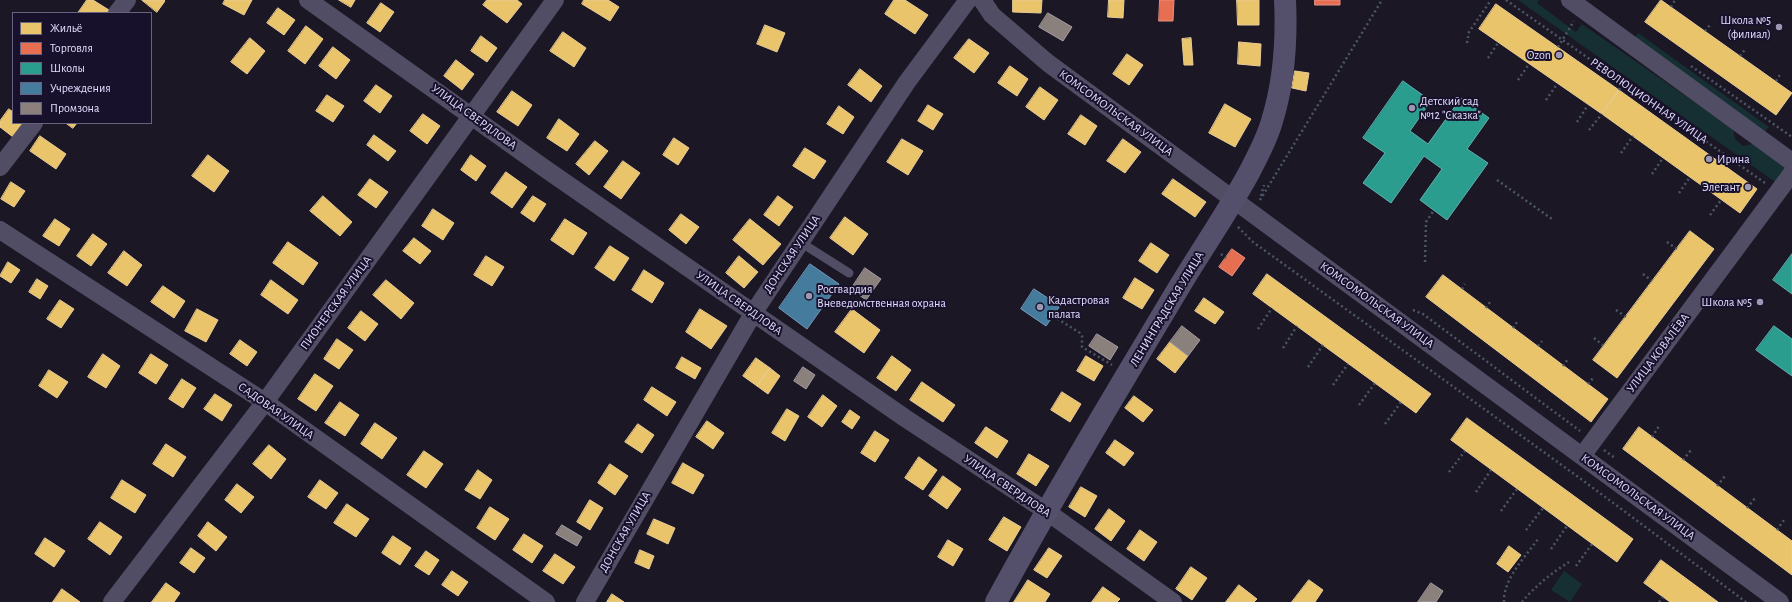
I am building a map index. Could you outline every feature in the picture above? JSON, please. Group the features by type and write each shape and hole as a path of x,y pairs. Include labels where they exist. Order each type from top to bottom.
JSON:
{"street":[{"path":"118,12 127,0"},
{"name":"УЛИЦА СВЕРДЛОВА","path":"308,0 548,170 905,418 1046,511 1172,602"},
{"name":"ПИОНЕРСКАЯ УЛИЦА","path":"112,602 265,402 555,0"},
{"name":"ДОНСКАЯ УЛИЦА","path":"585,602 754,312 907,82 968,0"},
{"name":"КОМСОМОЛЬСКАЯ УЛИЦА","path":"982,0 992,15 1048,63 1780,602"},
{"name":"ЛЕНИНГРАДСКАЯ УЛИЦА","path":"996,602 1046,511 1182,283 1234,200 1260,152 1272,122 1284,67 1286,41 1285,0"},
{"path":"1576,5 1792,162"},
{"path":"0,167 33,124"},
{"name":"УЛИЦА КОВАЛЁВА","path":"1582,456 1792,172"},
{"name":"САДОВАЯ УЛИЦА","path":"0,230 265,402 546,602"}],"lane":[{"path":"800,242 849,273"}],"path":[{"path":"1260,200 1382,0"},
{"path":"1467,43 1469,32 1491,0"},
{"name":"РЕВОЛЮЦИОННАЯ УЛИЦА","path":"1506,0 1778,192"},
{"path":"1671,7 1675,0"},
{"path":"1558,47 1576,5"},
{"path":"1705,32 1710,25"},
{"path":"1488,58 1498,43"},
{"path":"1740,56 1746,48"},
{"path":"1518,80 1529,64"},
{"path":"1690,65 1792,137"},
{"path":"1776,81 1781,73"},
{"path":"1619,90 1622,82"},
{"path":"1546,100 1557,84"},
{"path":"1577,122 1588,105"},
{"path":"1589,130 1602,114"},
{"path":"1621,153 1633,136"},
{"path":"1652,174 1663,158"},
{"path":"1679,193 1690,177"},
{"path":"1497,180 1552,219"},
{"path":"1710,215 1721,200"},
{"path":"1425,262 1426,222 1434,210"},
{"path":"1667,242 1677,248"},
{"path":"1220,254 1226,258"},
{"path":"1643,274 1652,281"},
{"path":"1462,289 1465,284"},
{"path":"1486,308 1490,302"},
{"path":"1258,329 1272,308"},
{"path":"1616,310 1626,317"},
{"path":"1053,316 1080,333 1082,336 1082,347 1128,374"},
{"path":"1513,328 1517,322"},
{"path":"1282,348 1297,326"},
{"path":"1594,338 1604,346"},
{"path":"1538,346 1542,341"},
{"path":"1308,367 1323,345"},
{"path":"1563,366 1568,359"},
{"path":"1333,385 1348,364"},
{"path":"1588,384 1593,378"},
{"path":"1359,405 1375,383"},
{"path":"1385,424 1401,402"},
{"path":"1652,437 1659,426"},
{"path":"1684,460 1691,450"},
{"path":"1449,472 1465,451"},
{"path":"1476,492 1491,470"},
{"path":"1717,486 1725,476"},
{"path":"1501,511 1517,489"},
{"path":"1747,508 1755,498"},
{"path":"1526,530 1543,508"},
{"path":"1777,530 1784,520"},
{"path":"1551,549 1567,526"},
{"path":"1504,602 1509,582 1538,539"},
{"path":"1576,566 1592,544"},
{"path":"1522,602 1560,567 1569,562"},
{"path":"1659,602 1663,597"}],"green space":[{"path":"1518,0 1539,0 1537,3 1576,32 1582,24 1733,129 1735,139 1743,146 1756,143 1785,165 1786,175 1778,184"},
{"path":"1638,33 1769,127 1764,133 1633,41"},
{"path":"1564,571 1582,584 1570,602 1551,590"}],"building: Жильё":[{"path":"87,0 93,0 109,10 108,12 79,12"},
{"path":"142,0 164,0 165,1 157,12"},
{"path":"225,0 252,0 244,15 223,4"},
{"path":"339,0 355,0 351,7"},
{"path":"487,0 517,0 522,4 507,23 483,5"},
{"path":"584,0 608,0 619,7 610,21 582,4"},
{"path":"894,0 905,0 928,15 915,34 885,14"},
{"path":"1013,0 1042,0 1041,13 1013,12"},
{"path":"1109,0 1124,0 1123,18 1108,17"},
{"path":"1237,0 1259,0 1259,25 1238,25"},
{"path":"1661,0 1792,93 1776,115 1645,22"},
{"path":"381,3 394,12 380,32 367,23"},
{"path":"1496,4 1619,90 1602,114 1479,29"},
{"path":"278,8 295,20 284,35 267,23"},
{"path":"765,25 785,33 777,52 757,44"},
{"path":"306,26 323,39 305,64 288,51"},
{"path":"563,32 586,48 574,67 550,51"},
{"path":"481,36 497,48 487,62 471,51"},
{"path":"250,38 265,51 247,74 231,62"},
{"path":"1191,38 1193,65 1184,65 1182,39"},
{"path":"969,39 989,53 974,73 954,58"},
{"path":"1239,42 1261,44 1260,66 1238,64"},
{"path":"333,47 350,60 336,79 319,66"},
{"path":"1127,54 1143,65 1129,85 1113,74"},
{"path":"456,60 474,74 462,90 444,76"},
{"path":"1010,66 1028,79 1017,96 998,83"},
{"path":"860,69 882,86 871,102 848,85"},
{"path":"1295,71 1309,73 1306,91 1292,88"},
{"path":"376,85 392,96 380,113 364,101"},
{"path":"1040,87 1058,100 1044,120 1026,107"},
{"path":"1619,90 1757,189 1740,213 1602,114"},
{"path":"512,91 532,105 518,126 497,112"},
{"path":"327,95 344,106 333,122 316,111"},
{"path":"1225,104 1251,119 1235,147 1209,133"},
{"path":"928,105 943,114 933,130 918,121"},
{"path":"839,106 854,117 843,134 827,124"},
{"path":"9,109 12,111 12,124 22,124 13,137 0,127 0,121"},
{"path":"423,114 440,126 427,144 410,131"},
{"path":"1081,115 1097,126 1085,145 1068,134"},
{"path":"559,119 579,134 567,151 547,138"},
{"path":"67,124 76,124 73,128"},
{"path":"374,135 396,151 388,161 367,145"},
{"path":"40,136 66,154 56,169 30,151"},
{"path":"674,138 689,148 678,165 663,155"},
{"path":"902,139 923,151 908,175 887,162"},
{"path":"1123,139 1141,152 1125,173 1107,161"},
{"path":"595,141 608,151 589,175 576,164"},
{"path":"805,148 826,161 814,179 793,166"},
{"path":"208,155 229,171 214,192 192,176"},
{"path":"471,155 486,166 476,181 461,170"},
{"path":"623,161 640,173 621,199 604,187"},
{"path":"506,172 527,187 512,208 491,193"},
{"path":"370,179 388,192 376,208 358,195"},
{"path":"1173,179 1206,202 1195,217 1162,194"},
{"path":"11,182 25,191 14,207 1,199"},
{"path":"323,196 352,222 340,236 310,211"},
{"path":"533,196 546,204 534,222 521,213"},
{"path":"778,196 793,207 779,226 764,215"},
{"path":"433,209 454,223 443,240 422,226"},
{"path":"681,214 699,227 686,244 669,230"},
{"path":"845,217 868,234 853,255 830,238"},
{"path":"55,219 70,229 59,246 43,236"},
{"path":"565,219 587,233 573,255 551,240"},
{"path":"750,219 781,244 763,265 733,240"},
{"path":"1690,231 1714,249 1617,378 1593,360"},
{"path":"93,234 107,244 91,266 77,256"},
{"path":"414,238 431,251 420,264 403,251"},
{"path":"288,242 318,263 303,285 273,263"},
{"path":"1151,243 1169,255 1157,273 1139,261"},
{"path":"610,246 629,258 614,281 595,268"},
{"path":"124,251 142,265 127,286 108,273"},
{"path":"486,256 504,267 492,286 474,275"},
{"path":"739,256 758,272 744,288 726,273"},
{"path":"8,262 20,270 11,283 0,276"},
{"path":"644,270 664,283 652,303 632,290"},
{"path":"1267,274 1431,394 1416,413 1253,294"},
{"path":"1443,275 1608,399 1591,422 1426,297"},
{"path":"1135,278 1154,290 1142,309 1123,298"},
{"path":"37,279 48,286 40,299 29,292"},
{"path":"271,280 298,300 288,314 261,295"},
{"path":"386,280 414,303 401,319 373,295"},
{"path":"163,286 185,301 174,318 151,302"},
{"path":"1204,298 1224,312 1215,324 1195,311"},
{"path":"60,300 74,309 61,328 47,319"},
{"path":"197,309 218,320 206,342 185,331"},
{"path":"700,309 727,326 711,349 686,332"},
{"path":"852,309 880,330 864,353 835,332"},
{"path":"361,311 378,324 365,341 348,328"},
{"path":"337,339 353,350 339,369 324,359"},
{"path":"240,340 257,352 247,366 230,354"},
{"path":"1170,342 1188,356 1175,373 1157,359"},
{"path":"103,354 120,366 106,388 88,377"},
{"path":"151,354 168,365 156,384 139,373"},
{"path":"892,356 911,370 896,391 877,378"},
{"path":"1086,356 1103,366 1094,381 1077,371"},
{"path":"682,357 701,368 695,379 676,368"},
{"path":"756,358 770,368 757,386 743,376"},
{"path":"770,368 780,376 768,394 757,386"},
{"path":"49,370 68,382 57,398 39,386"},
{"path":"315,374 333,386 316,411 298,399"},
{"path":"182,379 196,388 183,408 169,399"},
{"path":"922,382 955,405 943,422 910,400"},
{"path":"652,387 676,402 667,416 644,400"},
{"path":"1062,392 1081,404 1070,422 1051,410"},
{"path":"215,394 232,405 222,421 204,409"},
{"path":"823,395 837,406 822,427 808,417"},
{"path":"1134,396 1153,410 1143,422 1125,408"},
{"path":"340,402 359,415 345,436 325,423"},
{"path":"787,409 799,416 785,441 772,433"},
{"path":"850,410 860,417 852,429 842,422"},
{"path":"1467,418 1633,539 1617,562 1451,440"},
{"path":"707,421 724,433 713,449 696,437"},
{"path":"375,423 397,438 382,459 361,444"},
{"path":"638,424 654,435 642,453 625,442"},
{"path":"986,427 1008,441 997,458 975,443"},
{"path":"1639,427 1792,541 1792,575 1623,449"},
{"path":"875,431 889,440 875,462 861,453"},
{"path":"1115,440 1134,453 1124,466 1106,453"},
{"path":"166,444 186,457 173,477 153,464"},
{"path":"269,445 286,459 271,479 253,464"},
{"path":"424,451 443,464 426,488 407,475"},
{"path":"1029,454 1049,466 1036,486 1017,474"},
{"path":"919,457 937,470 923,490 905,478"},
{"path":"683,463 704,475 693,494 672,483"},
{"path":"610,464 628,476 615,495 598,483"},
{"path":"478,470 492,480 480,499 465,490"},
{"path":"943,476 961,489 947,509 929,496"},
{"path":"122,480 146,495 135,513 111,498"},
{"path":"320,480 338,493 326,509 308,497"},
{"path":"237,484 254,497 241,513 225,500"},
{"path":"1081,487 1097,496 1085,517 1069,507"},
{"path":"590,500 603,508 590,530 577,522"},
{"path":"347,504 369,519 356,537 334,523"},
{"path":"490,507 509,519 495,540 477,528"},
{"path":"1109,509 1125,521 1111,541 1095,529"},
{"path":"1004,517 1021,527 1007,551 989,540"},
{"path":"654,519 675,528 668,544 647,534"},
{"path":"100,522 122,537 110,555 88,539"},
{"path":"208,522 227,537 216,551 198,536"},
{"path":"1140,530 1157,542 1144,561 1127,549"},
{"path":"524,534 543,546 532,563 513,550"},
{"path":"393,536 411,548 400,565 382,553"},
{"path":"45,538 65,551 54,567 35,554"},
{"path":"948,540 963,549 953,566 938,557"},
{"path":"1509,546 1521,555 1508,572 1497,564"},
{"path":"191,548 205,558 194,573 180,563"},
{"path":"1049,548 1062,556 1047,578 1034,570"},
{"path":"640,550 654,556 649,569 635,563"},
{"path":"426,551 439,560 429,575 415,566"},
{"path":"555,554 575,567 563,584 543,571"},
{"path":"1661,560 1718,602 1670,602 1644,583"},
{"path":"1191,567 1207,578 1192,600 1176,589"},
{"path":"452,571 468,582 458,596 442,585"},
{"path":"1028,580 1050,594 1045,602 1014,602"},
{"path":"1309,580 1323,590 1315,602 1292,602"},
{"path":"166,583 180,593 174,602 152,602"},
{"path":"1239,585 1257,599 1254,602 1226,602"},
{"path":"1103,587 1120,599 1117,602 1092,602"},
{"path":"62,589 80,602 53,602"},
{"path":"612,594 624,602 607,602"}],"building: Торговля":[{"path":"1160,0 1174,0 1173,21 1159,21"},
{"path":"1315,0 1340,0 1340,5 1315,5"},
{"path":"1232,249 1245,258 1232,276 1219,267"}],"building: Школы":[{"name":"Детский сад №12 \"Сказка\"","path":"1403,81 1431,101 1410,131 1428,144 1461,98 1489,118 1467,149 1488,163 1447,220 1420,200 1442,169 1424,156 1391,203 1363,183 1385,153 1363,138"},
{"path":"1792,254 1792,294 1773,280"},
{"path":"1774,326 1792,339 1792,376 1756,350"}],"building: Учреждения":[{"name":"Росгвардия Вневедомственная охрана","path":"810,264 839,284 807,329 779,308"},
{"name":"Кадастровая палата","path":"1034,289 1060,306 1046,326 1021,309"}],"building: Промзона":[{"path":"1048,13 1072,27 1063,41 1039,27"},
{"path":"865,268 881,279 866,300 851,289"},
{"path":"1182,326 1200,340 1188,356 1170,342"},
{"path":"1097,334 1118,347 1110,360 1089,346"},
{"path":"803,367 815,375 806,389 794,381"},
{"path":"562,525 582,537 577,546 556,534"},
{"path":"1431,583 1443,591 1436,602 1418,602"}],"place":[{"name":"Школа №5 (филиал)","path":"1779,27"},
{"name":"Ozon","path":"1559,55"},
{"name":"Детский сад №12 \"Сказка\"","path":"1412,108"},
{"name":"Ирина","path":"1709,159"},
{"name":"Элегант","path":"1748,187"},
{"name":"Росгвардия Вневедомственная охрана","path":"809,296"},
{"name":"Школа №5","path":"1760,302"},
{"name":"Кадастровая палата","path":"1040,307"}]}
